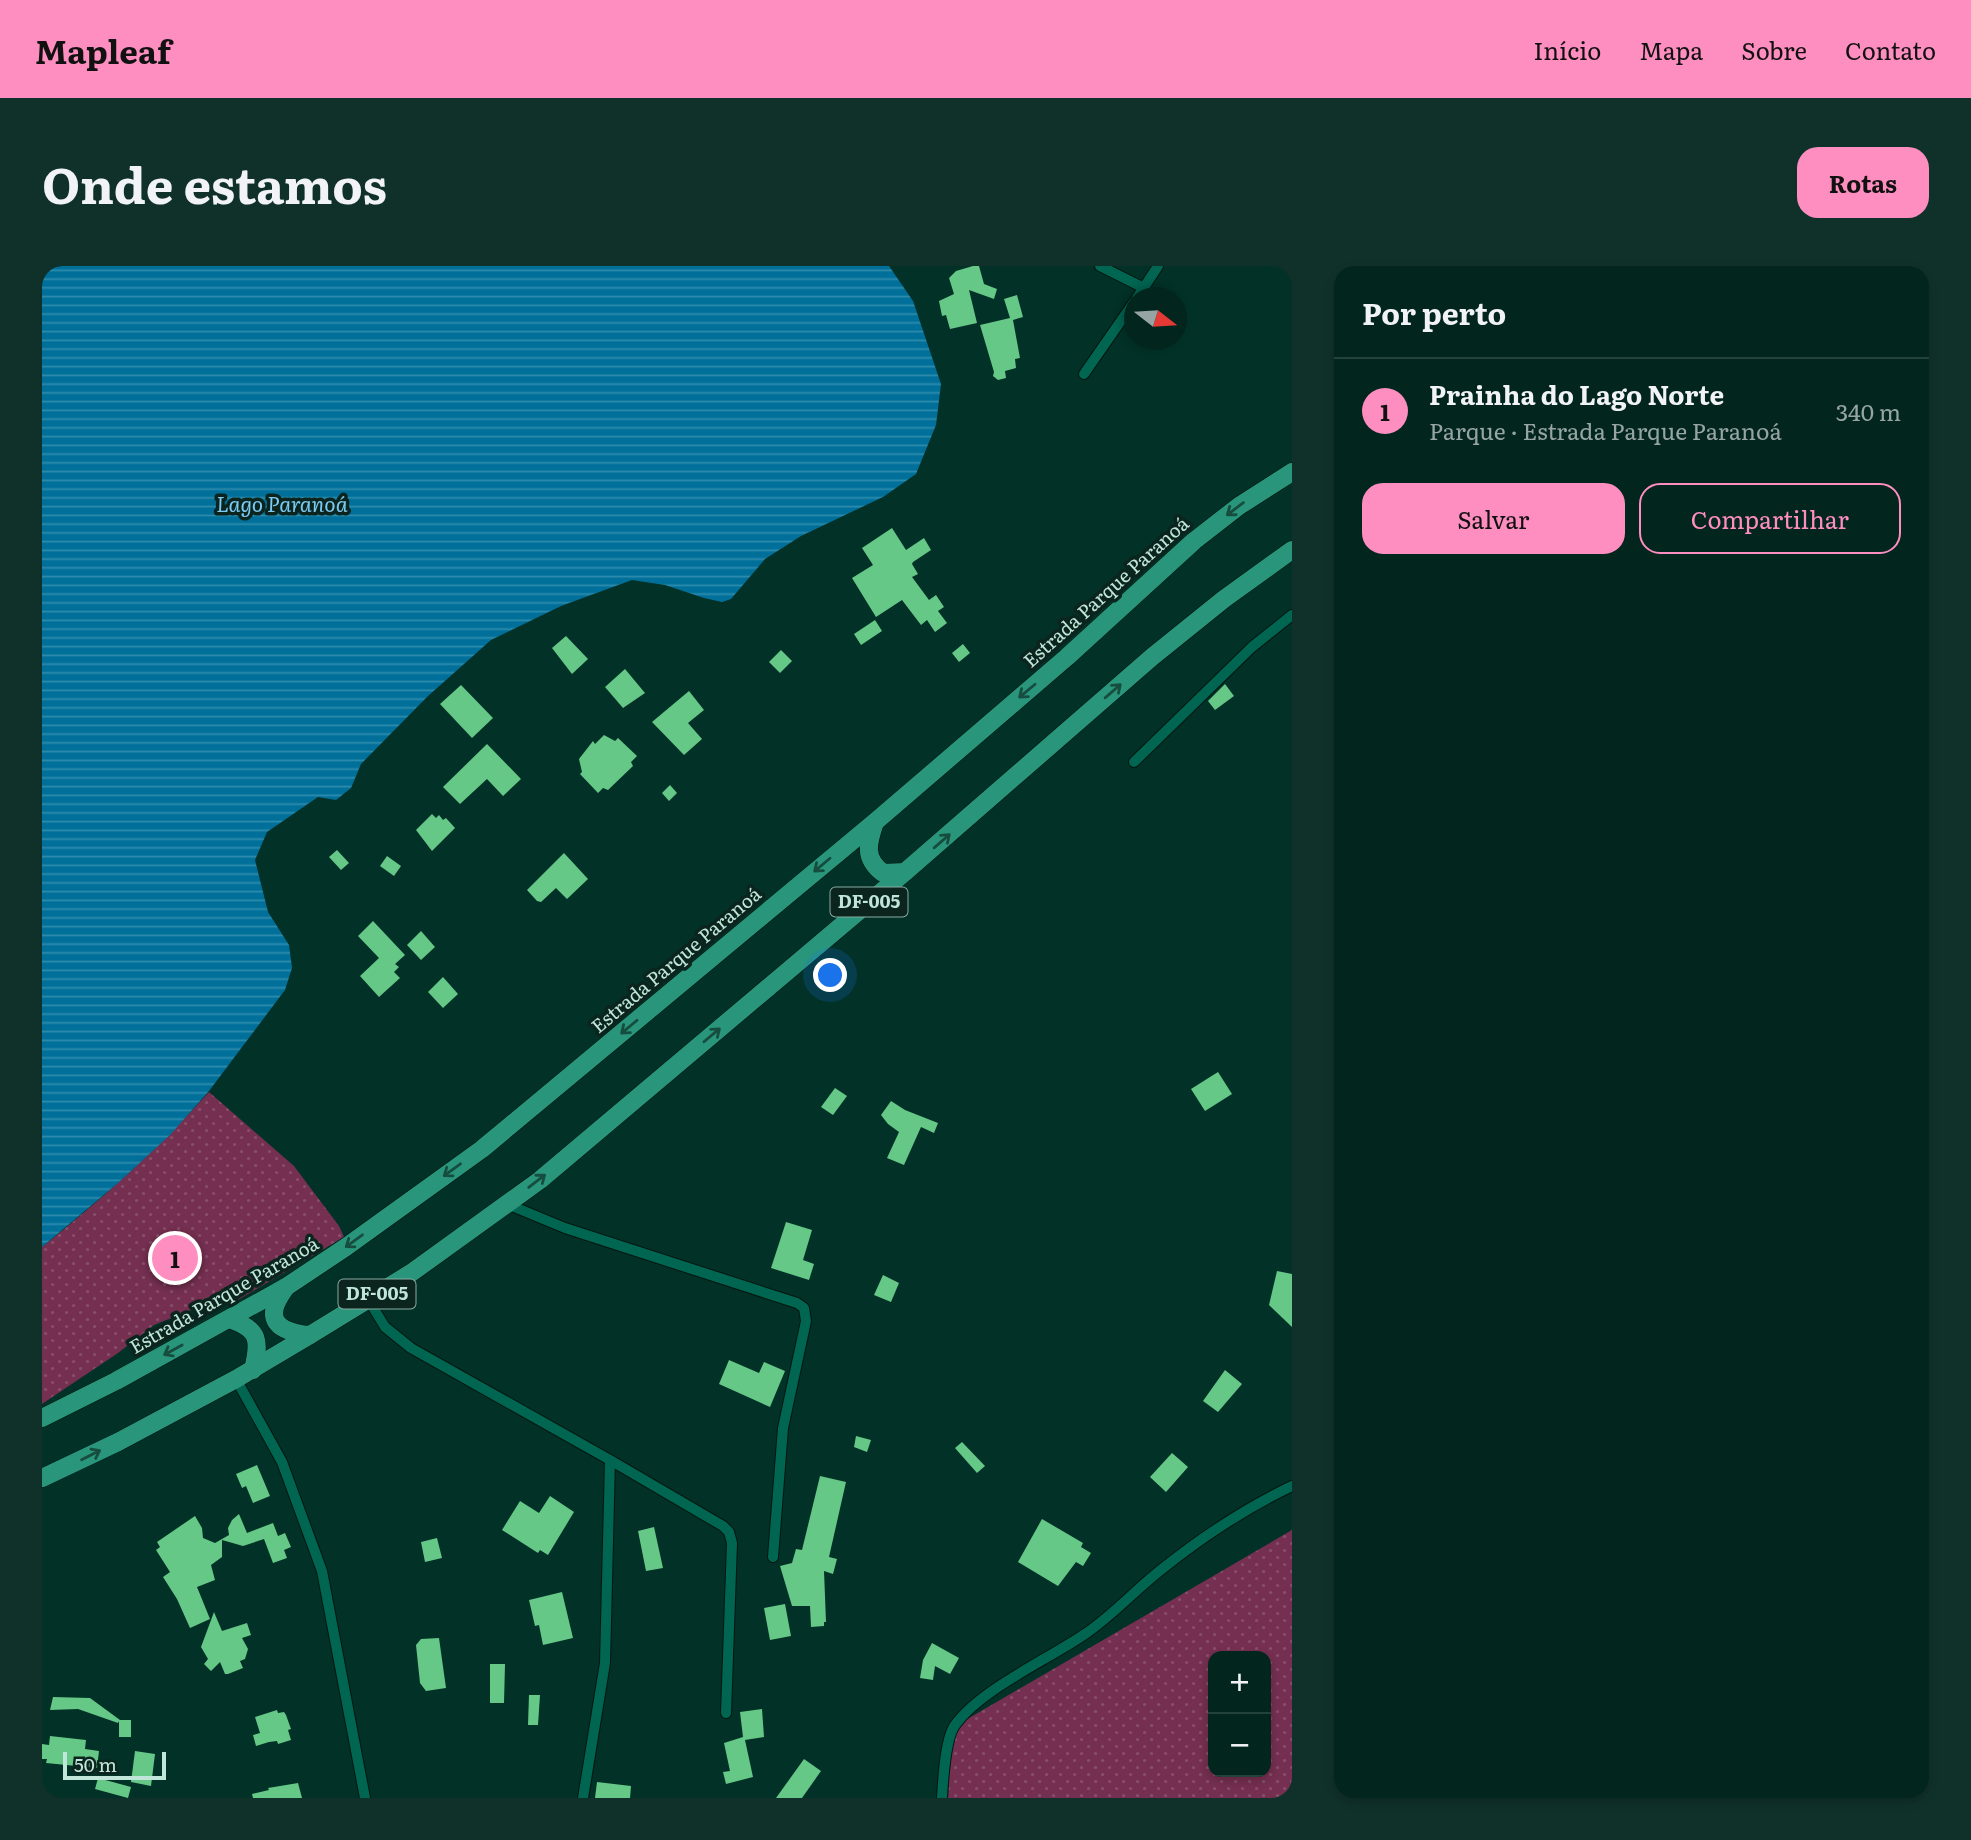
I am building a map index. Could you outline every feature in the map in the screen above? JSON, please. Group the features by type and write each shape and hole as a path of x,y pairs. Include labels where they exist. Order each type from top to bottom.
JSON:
{"main road":[{"name":"Estrada Parque Paranoá","path":"42,1418 116,1381 286,1286 346,1247 482,1149 875,822 1067,657 1194,541 1239,506 1292,472"},
{"name":"DF-005","path":"42,1478 253,1370 411,1273 540,1180 905,872 1152,657 1224,599 1292,550"},
{"path":"875,822 869,841 873,866 883,873 905,872"},
{"path":"286,1286 275,1307 276,1320 285,1331 310,1335"},
{"path":"229,1319 246,1325 256,1337 258,1351 253,1370"}],"street":[{"path":"1100,266 1142,287"},
{"path":"1145,287 1158,266"},
{"path":"1084,374 1124,317"},
{"path":"1134,762 1252,647 1292,615"},
{"path":"507,1204 565,1228 797,1303 804,1308 806,1321 782,1439 773,1557"},
{"path":"368,1299 385,1327 411,1348 723,1525 729,1532 732,1543 726,1713"},
{"path":"236,1380 282,1462 322,1571 365,1798"},
{"path":"583,1798 605,1663 610,1460"},
{"path":"942,1798 952,1728 962,1716 999,1687 1108,1618 1161,1570 1216,1531 1264,1500 1292,1486"}],"shaded area":[{"path":"209,1092 294,1166 339,1226 344,1237 238,1300 233,1293 154,1325 118,1353 42,1404 42,1247 129,1173"},
{"path":"1292,1530 1292,1798 948,1798 952,1728"}],"water":[{"name":"Lago Paranoá","path":"42,266 889,266 913,301 941,384 936,425 916,474 883,497 801,536 765,559 731,599 722,602 665,585 632,580 561,606 491,640 428,696 361,764 351,788 336,800 318,797 267,832 255,860 268,912 289,945 292,968 285,990 209,1091 170,1135 42,1247"}],"building":[{"path":"979,266 984,284 997,289 994,299 969,290 977,323 950,329 946,315 942,316 939,301 954,294 949,278 956,271"},
{"path":"1017,295 1023,317 1013,320 1020,358 1015,359 1016,368 1005,371 1006,378 998,380 993,376 980,325 1010,318 1004,299"},
{"path":"892,528 906,550 924,538 931,550 913,562 918,574 912,577 929,600 936,595 944,607 938,611 947,623 935,632 927,620 921,625 902,600 876,617 852,578 873,565 862,548"},
{"path":"875,620 882,631 861,645 854,634"},
{"path":"566,636 588,659 572,674 552,648"},
{"path":"963,644 970,653 959,662 952,653"},
{"path":"781,650 792,661 780,673 769,662"},
{"path":"625,669 645,693 623,708 605,687"},
{"path":"1225,684 1234,696 1215,710 1208,701"},
{"path":"461,685 493,718 472,738 440,704"},
{"path":"689,691 704,710 688,723 702,739 684,755 652,722"},
{"path":"604,735 615,741 618,738 637,756 631,762 633,766 608,790 603,788 598,793 580,774 582,772 579,759 593,741 595,744"},
{"path":"487,744 521,779 503,796 487,779 460,804 443,787"},
{"path":"670,785 677,793 669,801 662,793"},
{"path":"432,814 436,818 439,815 443,820 446,818 455,828 432,851 416,830"},
{"path":"337,850 349,863 341,870 329,857"},
{"path":"564,853 588,879 567,899 556,888 541,902 537,901 527,890"},
{"path":"387,856 401,866 394,876 380,866"},
{"path":"373,921 405,955 395,964 399,967 394,972 400,978 379,997 360,976 379,958 358,936"},
{"path":"421,931 435,947 421,960 407,945"},
{"path":"443,977 458,994 443,1008 428,992"},
{"path":"1218,1072 1232,1094 1205,1111 1191,1089"},
{"path":"835,1088 847,1096 833,1115 821,1107"},
{"path":"891,1101 905,1110 938,1123 934,1133 921,1127 904,1165 887,1158 899,1132 881,1115"},
{"path":"786,1222 812,1230 803,1260 814,1264 809,1280 771,1268"},
{"path":"1277,1271 1292,1274 1292,1327 1269,1305"},
{"path":"883,1275 899,1283 891,1302 874,1295"},
{"path":"729,1360 759,1373 764,1362 785,1371 770,1407 719,1384"},
{"path":"1225,1370 1242,1384 1218,1412 1203,1401"},
{"path":"856,1436 871,1440 867,1452 854,1447"},
{"path":"962,1442 985,1466 977,1473 955,1448"},
{"path":"1172,1453 1188,1467 1166,1492 1150,1477"},
{"path":"257,1465 270,1496 253,1503 246,1486 242,1488 236,1474"},
{"path":"820,1476 846,1482 829,1557 837,1559 833,1574 824,1571 826,1622 824,1626 811,1627 810,1606 792,1606 780,1566 792,1563 796,1549 802,1550"},
{"path":"550,1496 574,1512 548,1555 540,1550 538,1553 502,1530 520,1501 539,1513"},
{"path":"239,1514 247,1533 273,1523 278,1536 285,1533 291,1547 284,1550 287,1558 273,1563 264,1539 243,1546 222,1540 222,1557 211,1565 215,1580 197,1587 210,1619 190,1628 163,1577 170,1572 156,1550 160,1547 157,1542 195,1516 202,1528 203,1538 215,1543 229,1535 228,1528"},
{"path":"1042,1519 1083,1543 1081,1547 1091,1553 1083,1566 1076,1562 1058,1586 1018,1562"},
{"path":"654,1527 663,1568 646,1571 638,1531"},
{"path":"437,1538 442,1558 425,1562 421,1542"},
{"path":"562,1592 573,1638 543,1645 539,1625 535,1626 529,1600"},
{"path":"785,1604 791,1636 770,1640 764,1608"},
{"path":"214,1612 222,1631 247,1623 251,1635 242,1638 248,1649 245,1659 240,1661 243,1668 228,1674 225,1674 220,1662 211,1671 204,1664 208,1659 201,1647"},
{"path":"439,1638 446,1688 426,1691 420,1683 416,1645 421,1639"},
{"path":"932,1643 959,1658 950,1674 935,1666 933,1680 920,1678 923,1660"},
{"path":"490,1664 505,1664 504,1703 490,1703"},
{"path":"529,1695 540,1695 538,1725 528,1725"},
{"path":"53,1697 90,1698 120,1720 131,1720 131,1737 119,1737 119,1721 118,1723 78,1709 50,1710"},
{"path":"762,1709 764,1737 745,1740 753,1777 726,1784 723,1772 730,1771 724,1743 743,1737 740,1712"},
{"path":"277,1710 278,1713 284,1712 286,1715 291,1729 288,1730 291,1740 256,1746 253,1735 260,1733 255,1717"},
{"path":"50,1736 86,1740 85,1749 99,1751 97,1768 46,1763 47,1759 42,1759 42,1744 49,1745"},
{"path":"135,1751 155,1754 151,1786 131,1782"},
{"path":"804,1759 821,1771 802,1798 776,1798"},
{"path":"98,1778 131,1787 128,1798 95,1789"},
{"path":"597,1782 631,1786 630,1798 595,1798"},
{"path":"298,1783 302,1798 253,1798 252,1794 269,1790 268,1788"}],"place":[{"name":"Prainha do Lago Norte","path":"175,1258"}]}
